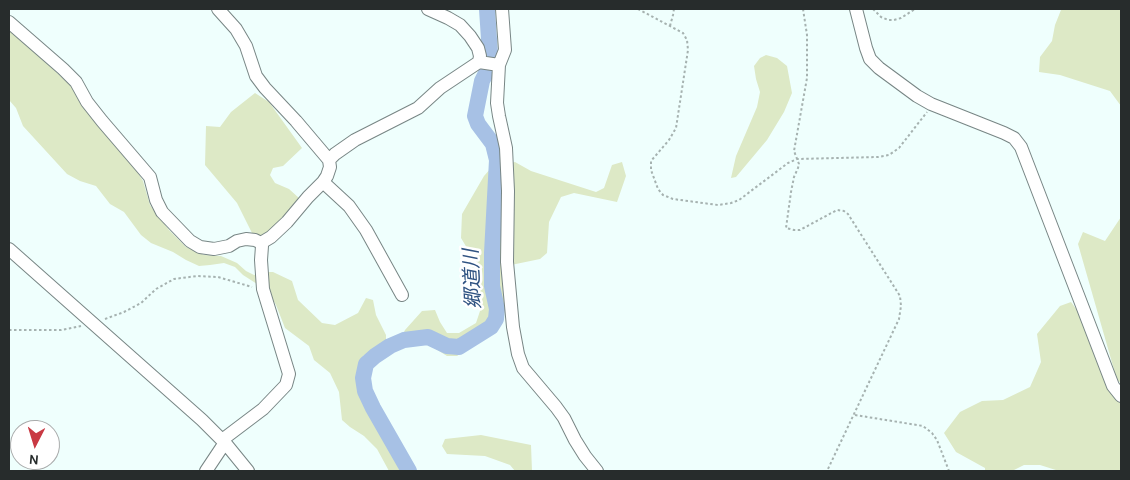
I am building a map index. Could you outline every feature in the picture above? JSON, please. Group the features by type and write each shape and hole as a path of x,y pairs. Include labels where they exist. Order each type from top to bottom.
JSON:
{"street":[{"path":"218,9 236,29 246,46 256,76 329,160 330,167 323,182 287,222 271,237 261,243"},
{"path":"428,9 460,25 478,48 480,56 489,64 506,148 508,191 507,262 513,326 518,354 523,368 564,418 580,448 597,471"},
{"path":"329,160 355,140 418,108 440,88 489,64 505,50 502,9"},
{"path":"856,9 870,59 879,68 931,104 1004,133 1014,138 1022,147 1114,386 1121,396"},
{"path":"9,22 76,82 87,102 150,177 156,200 162,212 190,241 200,247 214,249 229,246 237,241 246,239 261,243"},
{"path":"323,182 349,206 366,230 402,296"},
{"path":"206,471 224,442 286,385 289,374 263,289 261,243"},
{"path":"9,249 202,420 224,442 248,471"}],"path":[{"path":"638,9 682,33 687,40 688,50 676,128 669,140 651,161 651,170 658,188 663,194 673,199 718,205 731,203 738,200 788,163 797,159 878,157 889,155 899,148 929,110 931,104"},
{"path":"670,26 674,9"},
{"path":"803,9 807,35 807,78 794,151 799,164 794,177 786,228 800,230 837,210 844,211 848,214 900,296 901,306 899,319 827,471"},
{"path":"873,9 881,17 888,20 901,18 915,9"},
{"path":"9,330 61,330 92,323 124,312 141,303 156,289 174,279 197,276 218,277 259,290 263,289"},
{"path":"854,415 923,426 932,432 938,440 949,471"}],"green space":[{"path":"1121,9 1121,106 1110,91 1060,75 1039,72 1040,57 1052,41 1055,25 1061,10"},
{"path":"9,29 70,85 103,131 132,163 143,181 150,205 169,230 186,247 204,255 221,256 237,263 254,275 273,272 292,281 298,300 322,323 335,325 358,313 366,298 373,300 376,315 386,335 386,343 363,356 357,372 358,391 367,412 387,443 400,471 389,471 377,449 364,436 342,420 339,392 330,373 314,360 309,346 285,328 268,291 243,275 235,267 224,263 199,266 151,243 141,235 124,212 110,204 96,186 67,174 23,126 16,108 9,100"},
{"path":"766,55 777,58 787,66 792,93 784,112 767,140 736,177 731,178 736,156 757,107 760,92 754,66 760,58"},
{"path":"255,93 269,102 302,148 283,166 273,168 270,175 275,183 289,189 299,198 283,225 265,238 252,233 237,203 205,165 206,126 220,127 231,112"},
{"path":"515,162 531,171 596,192 604,188 612,165 622,162 626,176 617,202 574,193 561,197 549,222 547,253 540,259 511,265 504,292 504,310 491,333 457,356 447,356 431,346 420,343 411,345 402,336 422,311 435,310 447,333 459,333 476,323 480,311 470,253 461,238 462,214 484,176 491,168"},
{"path":"1121,217 1121,383 1117,380 1078,244 1083,232 1105,241"},
{"path":"1071,302 1085,321 1121,401 1121,471 1059,471 1040,465 1024,465 1012,471 985,471 985,468 956,452 944,433 960,412 982,401 1003,400 1030,387 1041,362 1037,334 1060,306"},
{"path":"481,435 531,445 532,471 515,471 510,465 485,456 447,454 442,446 445,439"}],"waterway":[{"name":"郷道川","path":"409,471 373,408 365,391 363,378 366,364 390,346 404,340 428,337 447,346 459,347 491,327 496,319 497,309 492,286 492,253 497,160 493,144 478,124 475,116 482,81 489,67 487,9"}]}
